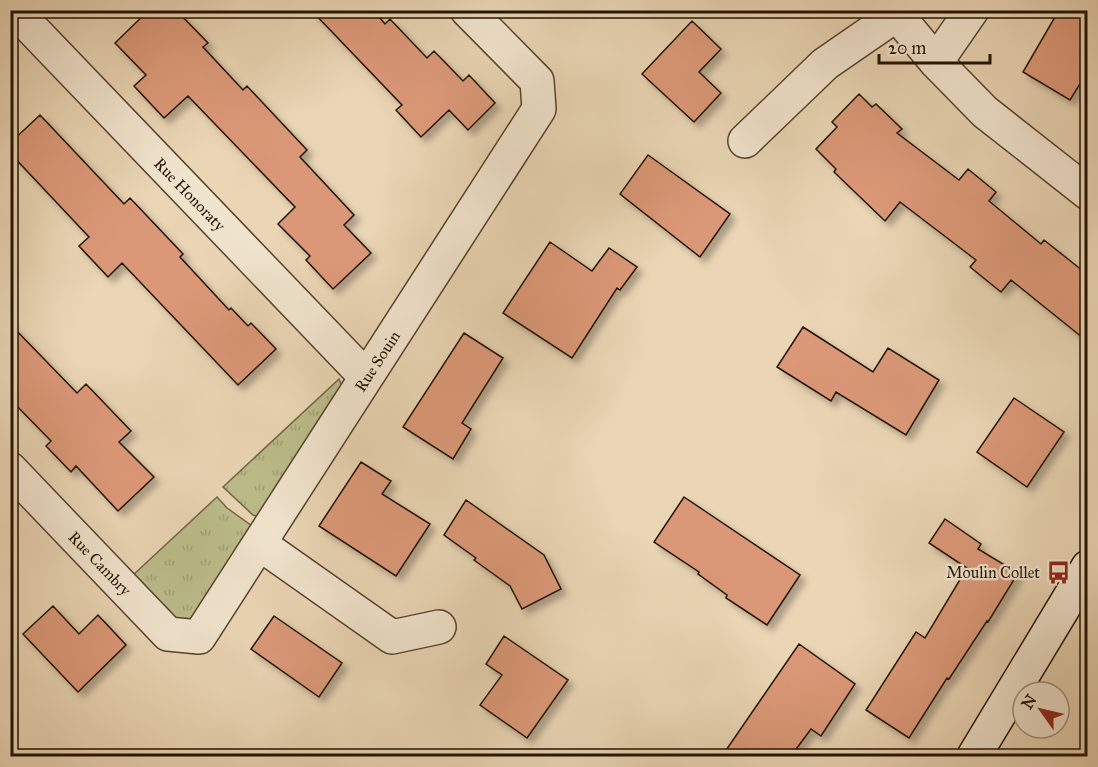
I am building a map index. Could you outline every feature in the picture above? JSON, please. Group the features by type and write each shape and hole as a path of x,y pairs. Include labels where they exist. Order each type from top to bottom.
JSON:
{"street":[{"name":"Rue Honoraty","path":"14,10 366,377"},
{"name":"Rue Souin","path":"199,637 540,109 537,81 467,10"},
{"path":"936,62 972,10"},
{"path":"745,141 825,64 895,13 936,62 985,112 1088,193"},
{"name":"Rue Cambry","path":"10,470 168,634 199,637"},
{"path":"260,544 392,637 439,627"},
{"path":"974,756 1088,567"}],"green space":[{"path":"339,379 340,392 259,517 253,515 223,487"},
{"path":"217,497 227,508 252,526 192,621 178,625 132,576"}],"building":[{"path":"149,10 176,10 208,43 203,47 243,90 247,86 307,150 300,157 354,215 344,225 371,253 333,289 306,260 310,256 278,224 295,207 188,96 164,118 134,86 146,75 115,43"},
{"path":"311,10 373,10 385,24 390,19 427,58 434,51 463,81 469,75 495,103 468,130 449,110 421,137 396,110 402,105"},
{"path":"1059,10 1088,10 1088,71 1070,100 1023,72"},
{"path":"692,21 721,49 699,72 721,93 694,122 642,74"},
{"path":"859,94 872,107 876,104 902,129 897,133 959,180 968,169 996,192 989,201 1041,244 1044,240 1088,275 1088,342 1011,280 1001,292 970,267 976,260 900,202 885,221 834,172 836,169 816,149 837,127 832,122"},
{"path":"40,115 124,204 130,198 183,254 180,257 229,310 231,308 248,326 251,323 276,349 238,385 122,263 108,277 79,246 89,237 10,153 10,143"},
{"path":"648,155 730,214 700,257 620,194"},
{"path":"550,242 592,271 609,248 637,267 620,290 617,288 572,358 503,313"},
{"path":"10,324 77,393 86,384 131,431 119,442 154,477 118,511 76,466 71,472 46,446 51,441 10,399"},
{"path":"803,327 873,372 888,348 939,380 906,435 836,392 831,401 777,367"},
{"path":"464,333 503,358 462,423 471,429 453,459 403,427"},
{"path":"1014,398 1064,432 1027,487 977,452"},
{"path":"361,462 391,481 382,494 430,524 396,576 319,526"},
{"path":"684,497 800,575 767,625 726,598 727,595 698,574 699,572 654,542"},
{"path":"466,500 544,555 561,589 522,609 510,586 444,535"},
{"path":"945,519 981,544 978,549 1018,573 988,622 949,679 947,678 909,738 866,710 916,632 925,638 967,568 929,543"},
{"path":"53,606 79,634 98,615 126,645 78,692 23,634"},
{"path":"274,616 342,663 319,697 251,649"},
{"path":"504,636 568,680 527,738 480,705 502,675 486,664"},
{"path":"799,644 855,684 821,736 811,729 791,756 722,756"}],"place":[{"name":"Moulin Collet","path":"1058,572"}]}
